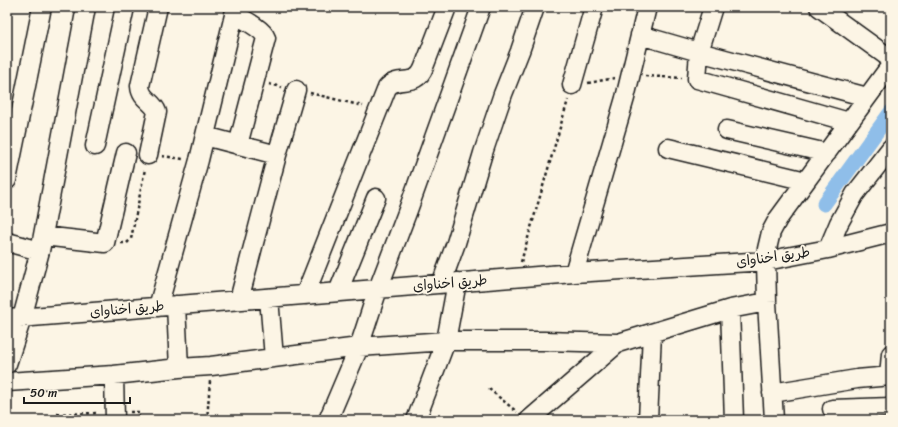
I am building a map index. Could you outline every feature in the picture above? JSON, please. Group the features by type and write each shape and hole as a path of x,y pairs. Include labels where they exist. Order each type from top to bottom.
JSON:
{"street":[{"path":"7,180 42,7"},
{"path":"7,364 15,318 42,244 86,7"},
{"path":"95,146 125,7"},
{"path":"148,155 157,112 156,109 142,96 140,86 158,7"},
{"path":"305,295 387,88 390,84 416,78 421,75 447,7"},
{"path":"328,420 359,347 378,289 481,7"},
{"path":"416,420 446,341 449,283 456,243 498,109 535,7"},
{"path":"572,85 594,7"},
{"path":"574,273 625,98 647,7"},
{"path":"713,7 698,52 697,79 850,122"},
{"path":"819,7 891,59"},
{"path":"158,307 199,160 235,10 266,36 238,146"},
{"path":"640,35 867,98"},
{"path":"774,420 766,261 771,232 778,219 891,65"},
{"path":"239,300 277,155 296,90"},
{"path":"727,130 827,153"},
{"path":"205,136 238,146 277,155"},
{"path":"668,148 806,181"},
{"path":"828,249 839,223 855,194 891,148"},
{"path":"7,242 42,244 105,243 126,153"},
{"path":"338,292 376,198"},
{"name":"طريق اخناواى","path":"15,318 574,273 766,261 828,249 891,233"},
{"path":"269,298 274,358"},
{"path":"7,382 114,375 211,366 359,347 446,341 618,343 730,309 767,302"},
{"path":"176,305 179,368"},
{"path":"730,309 734,420"},
{"path":"648,420 652,333"},
{"path":"525,418 618,343"},
{"path":"772,393 831,382 890,376 891,354"},
{"path":"114,375 115,416"},
{"path":"831,382 832,414 891,407"}],"path":[{"path":"516,278 572,85 630,76 697,79"},
{"path":"255,81 379,110"},
{"path":"105,243 125,244 131,239 148,155 199,160"},
{"path":"207,420 211,366"},
{"path":"489,389 525,418"},
{"path":"58,414 115,416"}],"waterway":[{"path":"824,204 891,112"}]}
